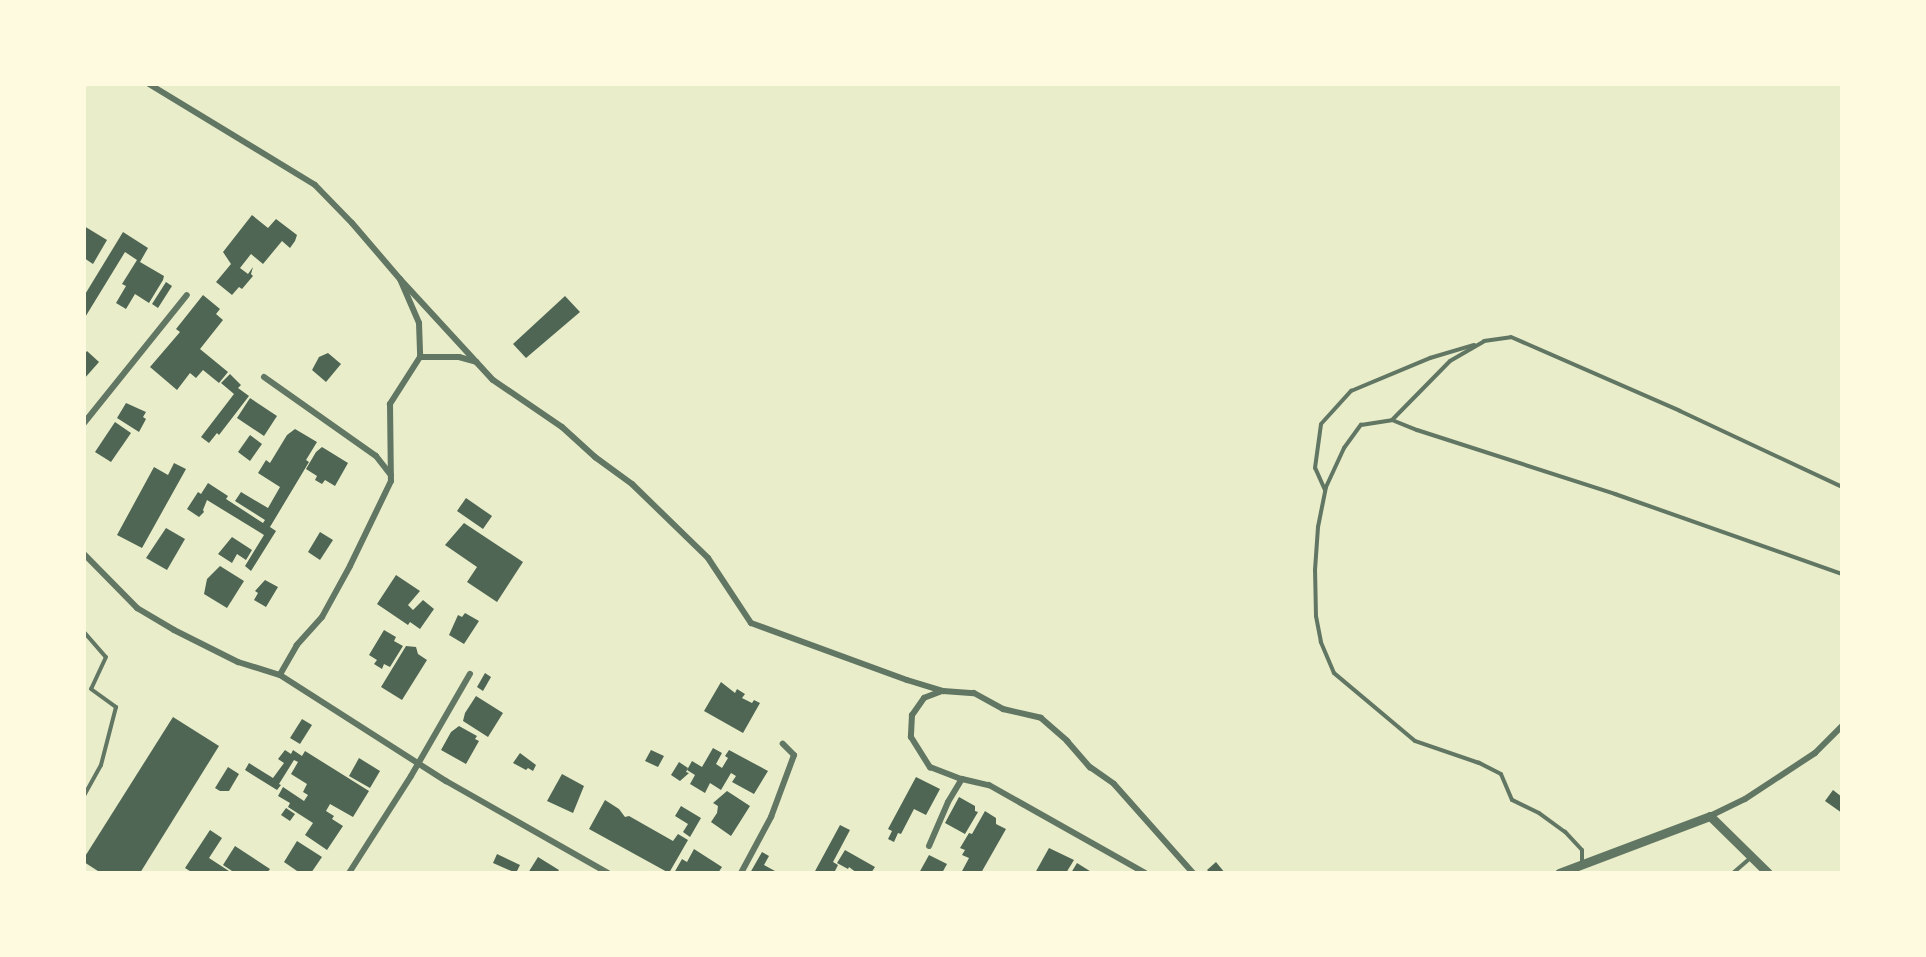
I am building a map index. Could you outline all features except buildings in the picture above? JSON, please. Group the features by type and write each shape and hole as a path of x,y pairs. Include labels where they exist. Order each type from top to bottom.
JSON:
{"street":[{"path":"148,84 315,185 494,380 562,427 595,457 632,484 708,558 751,623 943,691 974,693 1003,709 1041,718 1067,741 1090,767 1114,784 1193,873"},
{"path":"280,675 297,645 322,617 350,566 391,476 390,404 420,357 419,323 400,279"},
{"path":"84,423 187,296"},
{"path":"420,357 459,357 476,362"},
{"path":"264,377 376,456 391,476"},
{"path":"84,554 137,608 174,630 238,662 280,675 446,781 608,873"},
{"path":"349,873 411,776 417,761 470,674"},
{"path":"943,691 924,698 912,715 911,737 930,767 962,779 990,785 1145,873"},
{"path":"1559,873 1710,816 1745,799 1815,753 1842,726"},
{"path":"741,873 771,817 794,754 783,744"},
{"path":"929,846 948,802 962,779"},
{"path":"1710,816 1750,858 1768,873"}],"lane":[{"path":"1325,491 1315,468 1321,424 1351,392 1430,358 1480,343 1511,337 1680,411 1842,487"},
{"path":"1392,420 1450,361 1480,343"},
{"path":"1582,864 1582,850 1564,832 1539,813 1512,800 1501,774 1470,759 1415,741 1334,673 1321,642 1316,616 1315,570 1318,527 1325,491 1344,448 1361,425 1392,420 1626,498 1842,574"},
{"path":"84,632 106,657 91,689 116,707 101,765 84,796"},
{"path":"1733,873 1750,858"}]}
